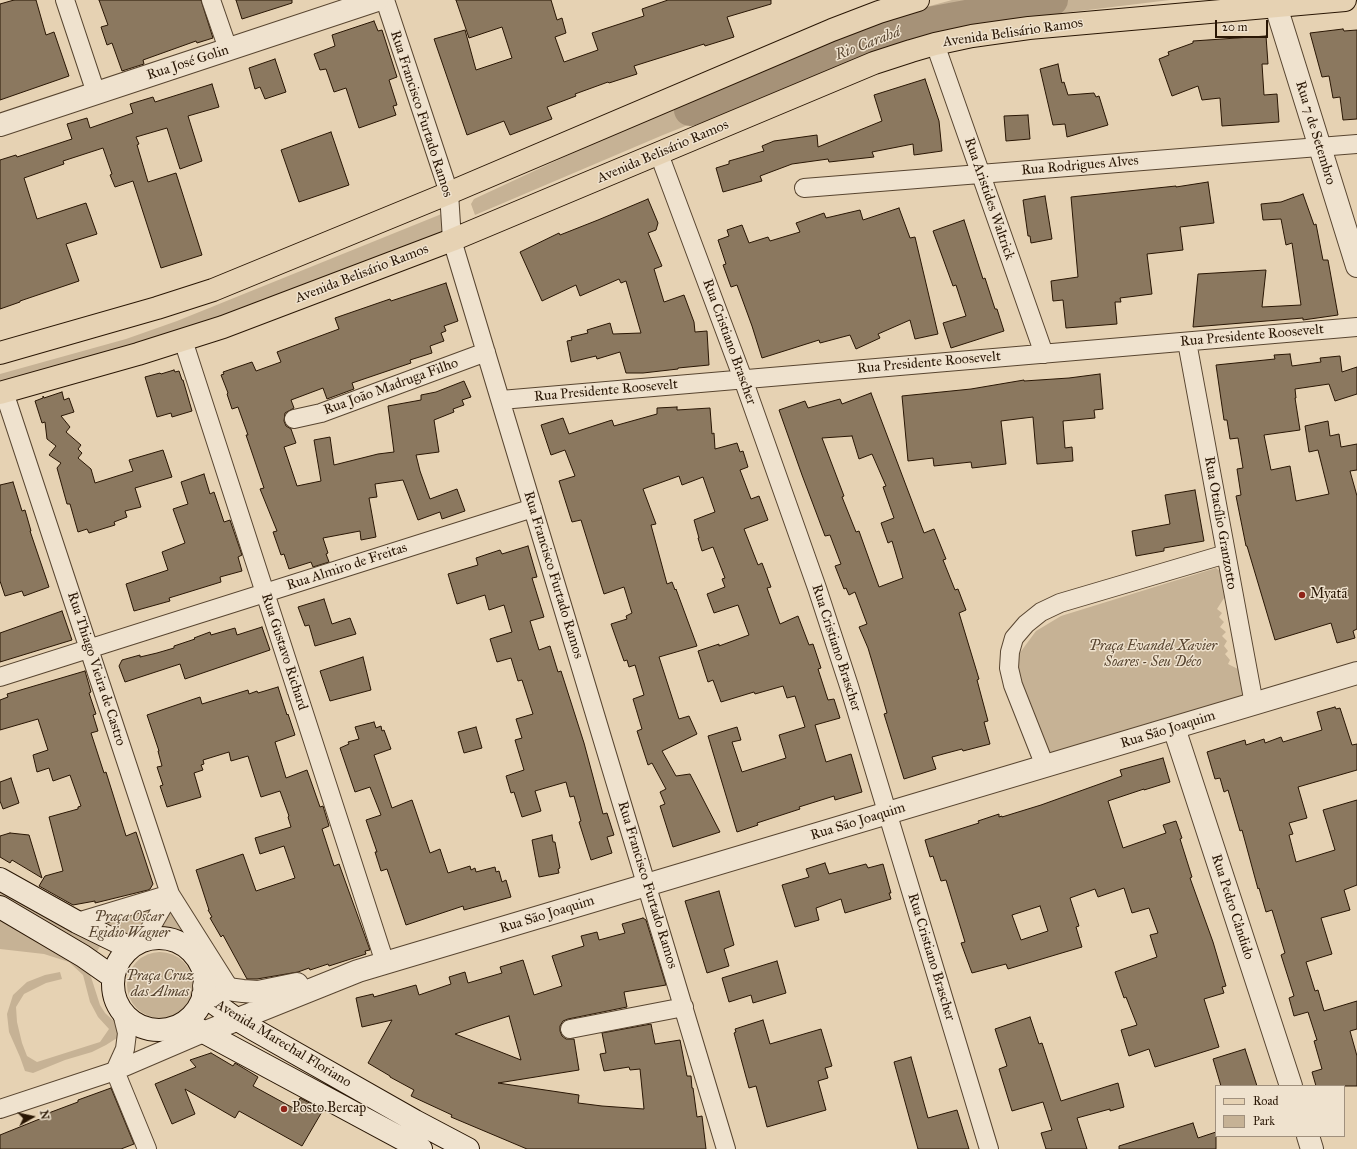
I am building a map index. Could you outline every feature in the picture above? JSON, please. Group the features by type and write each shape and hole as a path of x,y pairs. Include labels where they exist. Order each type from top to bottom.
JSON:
{"main road":[{"path":"0,353 144,312 213,290 449,193 832,30 879,12 918,0"},
{"name":"Avenida Belisário Ramos","path":"2,392 138,354 223,327 452,240 874,63 935,44 972,36 1029,28 1275,3 1345,0"}],"street":[{"path":"64,0 96,93"},
{"path":"211,0 228,50"},
{"name":"Rua José Golin","path":"0,125 377,0"},
{"name":"Rua Francisco Furtado Ramos","path":"385,0 449,193 452,240 726,1149"},
{"name":"Rua 7 de Setembro","path":"1275,3 1357,266"},
{"name":"Rua Aristides Waltrick","path":"935,44 1044,354"},
{"name":"Rua Rodrigues Alves","path":"804,188 1357,144"},
{"name":"Rua Cristiano Brascher","path":"659,154 743,379 817,588 849,686 989,1149"},
{"name":"Rua Presidente Roosevelt","path":"501,400 1357,327"},
{"name":"Rua Gustavo Richard","path":"184,340 385,963"},
{"name":"Rua Otacílio Granzotto","path":"1187,342 1254,704"},
{"name":"Rua João Madruga Filho","path":"294,419 322,413 486,352"},
{"name":"Rua Thiago Vieira de Castro","path":"2,392 89,648 170,894 230,990"},
{"name":"Rua Almiro de Freitas","path":"0,677 533,508"},
{"path":"1045,766 1013,685 1009,668 1010,652 1014,638 1026,624 1041,612 1060,603 1226,554"},
{"name":"Rua São Joaquim","path":"203,985 230,990 258,992 358,971 1357,673"},
{"name":"Rua Pedro Cândido","path":"1174,728 1291,1085"},
{"path":"0,879 77,922 136,944 158,938 174,941 187,948 198,960 203,985 199,1005 193,1014 183,1023 165,1030 149,1029 134,1024 122,1013"},
{"path":"77,922 170,894"},
{"path":"148,1149 115,1071 125,1049 126,1033 122,1013 114,996 113,977 119,961 136,944 170,894"},
{"path":"0,907 83,956 113,977"},
{"name":"Rua Thiago Vieira de Castro","path":"200,940 203,985"},
{"name":"Rua São Joaquim","path":"206,1032 358,971"},
{"name":"Avenida Marechal Floriano","path":"203,985 236,1020 468,1149"},
{"path":"570,1029 684,1007"},
{"path":"168,1048 175,1039 183,1023"},
{"name":"Avenida Marechal Floriano","path":"183,1023 206,1032 421,1149"},
{"path":"0,1109 115,1071 206,1032"},
{"path":"1308,1137 1312,1149"}],"green space":[{"path":"952,0 1170,0 1022,18 880,51 836,66 663,135 475,215 471,204 474,199 620,131 799,51 904,13"},
{"path":"444,213 448,232 197,329 0,387 0,374 126,339 177,321"},
{"name":"Praça Evandel Xavier Soares - Seu Déco","path":"1216,568 1221,572 1226,595 1217,609 1222,613 1219,617 1224,622 1220,627 1226,632 1222,636 1227,641 1224,646 1228,651 1225,654 1230,660 1228,664 1240,670 1244,696 1050,754 1018,682 1019,654 1036,631 1061,616"},
{"path":"0,887 103,941 95,955 55,927 0,895"},
{"name":"Praça Oscar Egidio Wagner","path":"170,894 143,941 77,922"},
{"path":"169,914 177,915 198,945 176,933 154,932"},
{"path":"0,915 87,969 100,1005 105,1013 117,1024 119,1032 117,1038 92,1052 65,1060 33,1073 25,1071 9,1032 7,1014 13,995 27,982 45,975 60,972 62,979 46,983 24,994 16,1007 17,1022 22,1043 27,1056 37,1062 100,1042 109,1029 98,1017 90,1002 83,975 69,962 44,954 0,949"},
{"name":"Praça Cruz das Almas","path":"160,952 173,955 183,962 190,972 193,985 190,998 183,1008 173,1015 160,1018 147,1015 137,1008 130,998 127,985 130,972 137,962 147,955"}],"building":[{"path":"14,0 36,0 46,35 54,32 69,76 0,100 0,4"},
{"path":"99,0 201,0 213,38 197,43 196,41 143,60 144,64 122,71 112,43 107,45 101,27 108,25"},
{"path":"236,0 292,0 292,3 242,19"},
{"path":"456,0 551,0 557,20 562,18 566,33 555,37 564,62 598,50 592,33 644,16 642,9 668,0 771,0 771,4 727,17 734,37 705,46 704,44 634,66 637,74 609,83 608,82 575,94 576,96 547,107 552,119 510,135 504,121 467,135 434,39 465,30 476,70 512,58 502,27 469,38"},
{"path":"374,21 378,31 382,30 397,77 389,80 397,105 393,106 396,115 359,128 346,88 334,92 326,69 320,70 314,54 335,46 332,35"},
{"path":"1343,29 1344,31 1357,30 1357,119 1343,120 1340,97 1333,98 1329,76 1322,77 1310,33"},
{"path":"1266,36 1268,64 1262,64 1264,95 1277,94 1279,122 1222,126 1220,98 1202,100 1198,86 1172,96 1159,59 1169,55 1168,52 1193,43 1193,41"},
{"path":"275,59 286,92 265,99 260,87 255,89 249,68"},
{"path":"1058,64 1062,83 1064,82 1068,95 1094,93 1096,97 1099,96 1108,125 1067,137 1065,124 1053,125 1040,69"},
{"path":"925,79 939,121 942,151 914,155 913,144 872,152 874,157 829,162 828,159 792,164 760,176 762,181 723,192 716,168 729,164 729,161 764,151 762,146 774,141 817,135 818,147 882,121 874,95"},
{"path":"212,84 219,107 188,116 202,161 180,169 167,128 136,137 148,182 176,173 202,255 161,268 133,181 115,187 110,175 112,174 103,148 63,161 64,164 24,178 37,219 86,203 97,234 66,244 79,281 0,309 0,160 16,155 17,157 72,139 67,124 87,118 90,128 133,113 130,104 153,97 155,102"},
{"path":"1028,115 1030,139 1006,141 1004,116"},
{"path":"331,132 349,185 299,202 281,150"},
{"path":"1208,182 1214,223 1180,227 1183,250 1147,254 1152,294 1120,298 1121,302 1115,302 1117,324 1066,328 1063,300 1053,301 1051,281 1078,277 1071,197 1176,187"},
{"path":"1303,194 1314,225 1316,224 1323,260 1328,260 1338,315 1303,320 1303,318 1193,327 1198,274 1266,270 1262,307 1301,305 1292,243 1286,245 1281,219 1263,220 1261,204 1281,202"},
{"path":"1045,196 1052,239 1031,243 1030,236 1028,236 1023,200"},
{"path":"648,199 658,223 656,230 648,233 662,266 654,269 664,302 684,295 694,322 695,332 707,331 709,365 643,373 626,373 620,352 597,359 596,356 571,362 567,341 572,340 571,337 588,333 587,330 610,323 613,334 641,333 626,281 621,283 619,279 580,296 576,285 542,301 520,252 559,233 560,235"},
{"path":"899,208 910,238 915,237 938,334 915,339 910,320 878,334 880,338 856,349 850,335 820,343 819,340 762,358 737,285 731,287 723,265 726,264 718,240 729,236 727,230 742,225 749,243 768,237 770,241 800,232 796,223 824,213 826,218 860,210 863,220"},
{"path":"964,220 983,279 985,278 1004,331 951,348 943,323 966,316 956,285 953,286 933,231"},
{"path":"446,283 458,321 444,326 446,331 441,333 444,341 430,346 432,353 410,360 411,363 352,383 354,389 327,399 323,388 291,400 294,408 285,413 284,421 286,426 291,429 296,443 284,447 297,486 321,481 314,440 330,437 334,465 378,454 394,452 388,406 421,400 421,395 436,392 464,381 471,397 462,400 464,405 453,409 454,412 434,420 439,452 416,455 430,499 457,489 465,511 442,519 440,512 418,520 403,480 375,484 377,497 369,498 376,537 361,540 360,531 323,538 328,553 326,554 329,562 313,567 311,562 289,569 284,554 281,555 273,532 277,531 260,489 264,488 246,435 248,435 238,407 232,409 221,375 224,374 223,372 252,362 256,371 281,362 277,352 339,329 335,318 390,299 391,301"},
{"path":"1290,354 1292,366 1321,362 1320,358 1340,356 1342,372 1357,367 1357,394 1335,401 1329,384 1295,389 1300,430 1264,435 1271,470 1290,466 1296,501 1329,494 1318,450 1309,452 1305,426 1328,421 1330,436 1339,434 1341,447 1357,444 1357,470 1350,471 1357,496 1357,629 1353,631 1355,638 1337,643 1331,623 1275,640 1246,546 1236,496 1241,495 1237,469 1243,468 1238,438 1230,439 1227,420 1224,420 1216,365 1275,359 1274,355"},
{"path":"174,370 175,372 179,371 183,380 192,411 172,417 171,413 157,417 145,377"},
{"path":"1100,374 1103,409 1094,410 1095,418 1063,421 1065,448 1072,447 1073,461 1037,464 1033,417 1001,421 1006,464 972,468 971,462 934,466 933,458 908,461 902,396 971,389 1024,380 1069,378"},
{"path":"62,392 64,400 69,398 74,412 61,416 70,427 66,432 81,445 78,449 82,453 78,458 91,469 95,483 133,471 129,460 163,450 172,477 135,488 141,507 125,511 127,517 114,522 115,525 89,533 87,529 78,532 70,504 67,504 57,468 61,463 49,455 56,446 47,439 45,422 42,423 35,401 43,398 43,396 44,398"},
{"path":"871,393 924,533 934,529 946,559 943,560 955,590 958,589 966,610 959,613 979,679 977,680 988,721 984,722 990,744 963,751 962,749 932,757 936,769 904,779 884,714 887,713 877,678 868,648 859,627 867,624 855,592 849,595 846,588 844,589 835,566 841,564 830,535 825,536 779,410 805,401 808,408 840,399 842,404","holes":["852,436 859,459 872,454 886,486 883,487 894,518 881,523 888,543 892,541 903,578 879,587 859,531 856,532 842,497 844,496 822,438"]},
{"path":"677,407 677,410 710,408 715,449 737,443 740,452 743,451 748,467 740,470 751,499 759,496 768,520 744,529 758,565 762,563 771,587 767,588 780,624 798,616 809,645 813,644 821,668 818,669 828,700 834,699 840,718 815,725 826,762 851,754 862,792 835,800 834,796 799,807 800,809 757,823 758,825 737,832 708,736 737,727 741,740 732,742 742,772 786,758 779,735 805,727 795,696 787,698 783,686 755,694 754,692 721,702 713,680 708,682 698,651 719,644 719,646 749,635 738,605 714,613 707,594 725,587 722,579 725,578 713,547 702,551 694,520 715,512 703,477 682,485 679,476 643,489 656,524 651,525 667,584 672,582 675,590 676,589 697,646 659,657 679,719 689,716 697,734 662,751 676,776 690,774 720,832 673,847 660,806 665,804 660,792 666,789 652,763 648,765 637,731 642,729 633,699 644,695 635,665 629,667 627,660 624,661 611,624 627,619 626,616 632,613 624,587 604,594 581,520 572,522 559,481 575,476 565,450 551,455 541,425 563,418 569,434 612,420 614,426 657,414 657,408"},
{"path":"204,474 210,494 214,492 224,522 230,520 242,555 238,557 242,571 220,577 221,582 169,598 170,601 134,611 126,584 168,570 162,552 185,543 173,509 188,504 181,482"},
{"path":"13,482 22,511 25,510 30,531 49,587 24,596 22,591 5,596 0,581 0,485"},
{"path":"1195,490 1204,541 1164,548 1164,551 1136,556 1132,531 1170,524 1165,495"},
{"path":"528,546 537,577 532,578 544,617 530,621 539,650 550,646 558,672 561,671 584,743 603,814 607,813 614,835 607,837 612,853 591,860 579,822 581,821 574,796 570,797 566,782 535,791 541,811 522,817 514,792 511,793 506,776 524,770 515,740 522,738 516,719 533,714 522,680 518,681 511,658 497,662 490,639 512,632 504,605 489,610 485,595 457,604 448,574 478,565 476,558 500,550 502,554"},
{"path":"324,599 332,624 350,618 356,634 315,646 309,625 305,626 298,607"},
{"path":"62,611 72,640 0,662 0,633"},
{"path":"262,627 270,650 185,679 180,664 125,682 119,666 122,660 174,648 174,646 210,632 211,635 235,628 237,635"},
{"path":"363,657 371,690 330,701 320,671"},
{"path":"85,671 91,692 89,693 96,714 93,715 98,731 91,733 104,773 106,772 126,836 136,832 153,884 148,890 95,903 95,901 73,905 39,886 45,876 63,871 49,817 78,809 78,807 81,806 70,775 53,781 49,768 37,772 33,755 48,750 38,719 0,730 0,700 8,697 7,694"},
{"path":"278,687 295,735 275,742 286,778 307,770 320,807 323,806 329,826 322,829 334,866 339,864 370,950 365,951 366,954 329,966 328,964 310,970 309,968 298,972 257,979 247,979 223,935 221,937 210,918 212,917 208,910 196,870 243,854 256,891 295,878 284,846 260,854 255,838 291,827 289,816 280,791 261,797 248,756 231,761 229,752 203,760 204,764 201,765 203,770 194,773 201,797 167,807 160,786 163,785 157,767 162,766 159,751 147,715 200,697 202,704 248,690 249,694"},
{"path":"1335,707 1336,709 1340,708 1352,745 1357,744 1357,770 1298,787 1307,818 1289,823 1293,834 1289,835 1296,862 1335,850 1323,810 1357,800 1357,885 1344,890 1350,910 1321,918 1332,954 1306,962 1315,991 1318,990 1324,1011 1357,1001 1357,1029 1350,1031 1357,1056 1357,1086 1316,1085 1312,1072 1322,1069 1314,1041 1317,1040 1308,1012 1294,1016 1289,998 1294,996 1281,955 1285,953 1272,910 1266,912 1259,888 1258,889 1242,830 1240,831 1228,790 1224,792 1220,778 1215,779 1207,752 1245,740 1246,745 1264,739 1265,743 1281,737 1283,742 1322,730 1317,712"},
{"path":"374,722 376,728 381,726 382,731 384,730 391,749 374,755 392,808 412,800 430,853 440,849 448,873 470,866 471,870 475,868 476,872 495,867 496,872 499,871 502,882 506,880 511,897 464,910 463,906 406,925 387,869 381,871 375,852 377,852 366,820 381,815 370,787 355,792 340,748 349,744 348,742 359,739 355,727"},
{"path":"476,727 482,748 464,753 458,732"},
{"path":"1163,758 1170,782 1108,801 1123,848 1166,833 1163,825 1176,821 1192,877 1190,878 1213,942 1226,986 1222,987 1224,993 1204,999 1219,1047 1155,1067 1149,1049 1129,1056 1121,1030 1137,1025 1126,997 1124,998 1115,972 1157,957 1150,935 1158,933 1149,908 1132,913 1124,888 1098,897 1095,889 1070,898 1079,926 1076,927 1082,947 1008,969 1006,964 972,973 961,943 965,942 946,880 941,881 933,856 930,857 925,840 979,823 978,821 999,814 999,817 1002,817 1041,805 1122,776 1120,770","holes":["1040,906 1048,931 1021,940 1012,915"]},
{"path":"11,778 19,803 3,809 0,801 0,782"},
{"path":"10,833 29,835 42,878 12,860 10,863 0,857 0,836"},
{"path":"552,835 553,842 555,842 560,868 558,869 559,873 539,877 532,840"},
{"path":"825,863 829,874 866,864 868,868 883,864 891,893 889,893 891,899 845,913 841,899 816,908 819,920 795,927 782,885 809,877 806,869"},
{"path":"719,891 734,945 724,949 729,966 707,973 685,901"},
{"path":"643,918 646,920 666,985 624,992 627,1007 563,1021 560,1026 560,1031 562,1036 566,1039 574,1039 579,1070 498,1083 579,1095 578,1103 644,1109 640,1069 630,1070 629,1067 604,1071 600,1054 606,1053 602,1033 651,1024 655,1044 680,1040 687,1076 691,1076 697,1117 702,1116 706,1149 527,1149 451,1117 452,1115 411,1096 414,1090 368,1063 392,1020 362,1027 356,998 373,994 374,997 416,985 419,995 451,984 449,977 465,972 468,983 502,973 500,967 523,960 534,995 562,986 552,956 584,946 581,936 597,932 599,940 625,933 622,924","holes":["509,1016 521,1060 455,1034"]},
{"path":"777,961 786,993 753,1003 751,995 729,1002 722,978"},
{"path":"1030,1017 1039,1044 1042,1043 1061,1101 1118,1083 1124,1107 1110,1111 1110,1109 1077,1118 1087,1149 1046,1149 1041,1133 1052,1130 1043,1102 1012,1111 999,1069 1007,1066 995,1029"},
{"path":"763,1020 770,1044 821,1029 832,1066 825,1068 828,1078 818,1081 826,1110 767,1127 756,1086 749,1088 734,1033 736,1032 735,1029"},
{"path":"1245,1049 1257,1085 1221,1085 1213,1059"},
{"path":"211,1053 233,1066 235,1063 258,1077 253,1086 295,1109 300,1098 323,1110 302,1146 239,1111 235,1118 185,1089 195,1114 172,1124 155,1084 196,1067 190,1060"},
{"path":"911,1057 928,1118 957,1110 969,1149 918,1149 894,1062"},
{"path":"111,1088 134,1144 121,1149 0,1149 0,1135 47,1116 46,1114 78,1102 78,1100"},
{"path":"1193,1123 1198,1138 1215,1132 1216,1137 1216,1149 1119,1149 1119,1146"}],"waterway":[{"name":"Rio Carahá","path":"690,110 918,25 1052,0"}],"place":[{"name":"Myatã","path":"1302,595"},
{"name":"Posto Bercap","path":"284,1109"}]}
